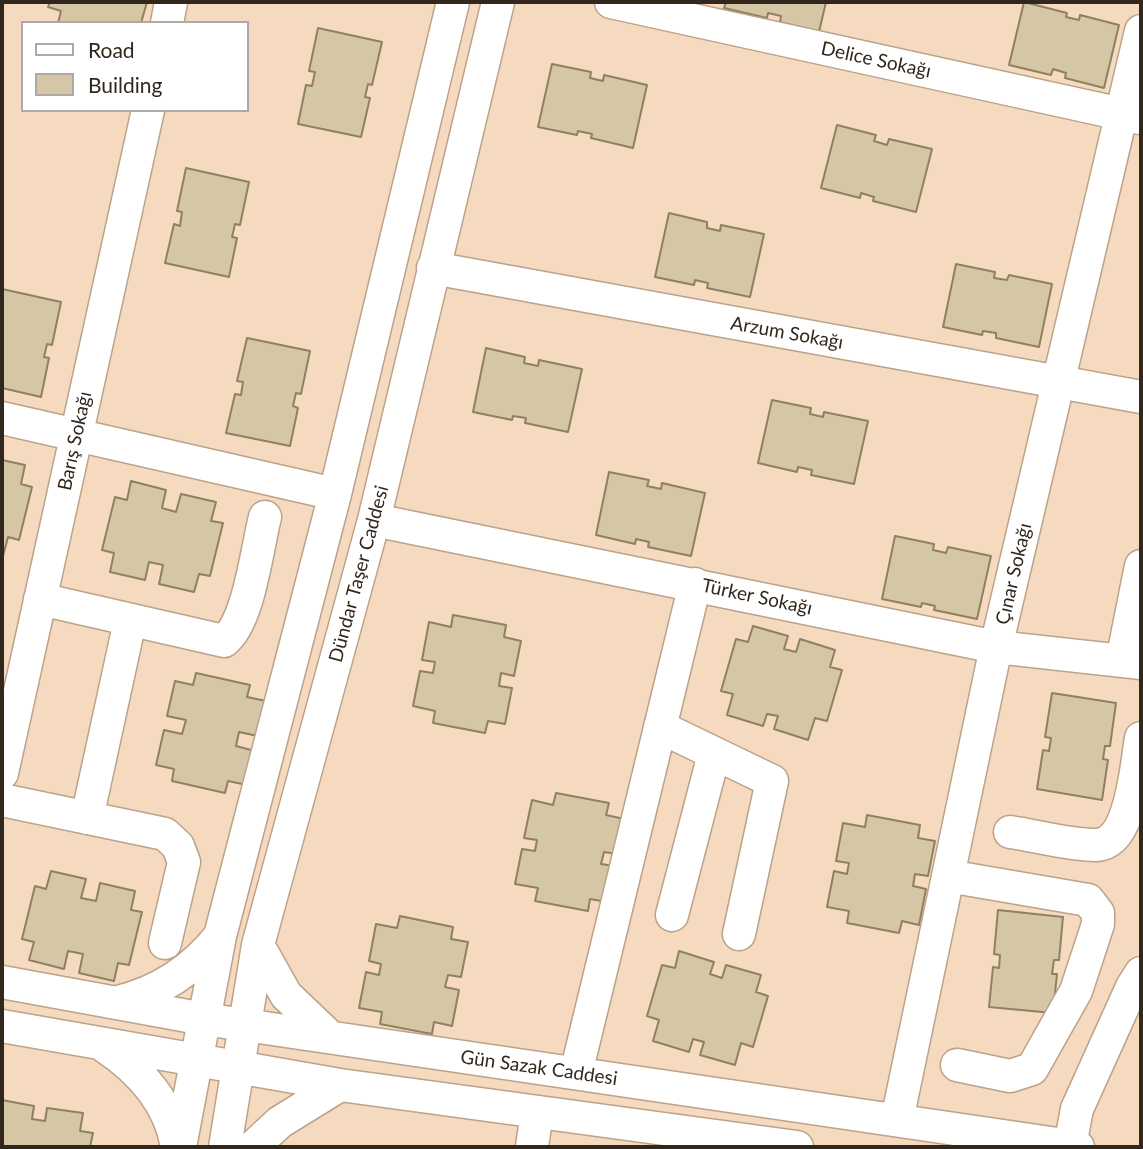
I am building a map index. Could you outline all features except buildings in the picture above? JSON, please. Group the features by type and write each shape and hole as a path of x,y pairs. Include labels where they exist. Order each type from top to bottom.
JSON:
{"street":[{"path":"167,21 172,2"},
{"path":"178,1147 220,936 335,494 453,2"},
{"name":"Dündar Taşer Caddesi","path":"225,1147 258,944 374,520 498,2"},
{"name":"Delice Sokağı","path":"611,2 1131,116"},
{"name":"Çınar Sokağı","path":"897,1121 996,647 1059,382 1131,116 1141,31"},
{"name":"Barış Sokağı","path":"2,773 148,112"},
{"name":"Arzum Sokağı","path":"433,268 1141,397"},
{"path":"2,418 335,494"},
{"path":"40,599 224,642 241,616 265,517"},
{"name":"Türker Sokağı","path":"374,520 996,647 1131,662"},
{"path":"1131,662 1141,566"},
{"path":"576,1073 695,584"},
{"path":"87,818 130,621"},
{"path":"660,727 772,781 739,934"},
{"path":"1010,832 1097,845 1116,836 1125,822 1141,738"},
{"path":"672,915 714,754"},
{"path":"2,800 165,835 178,846 184,862 165,943"},
{"path":"948,877 1088,900 1098,913 1098,924 1076,991 1031,1069 1010,1076 957,1065"},
{"path":"114,1003 136,998 176,978 207,952 220,936"},
{"path":"258,944 286,995 331,1038"},
{"path":"1074,1147 1077,1108 1132,987 1141,973"},
{"name":"Gün Sazak Caddesi","path":"2,982 204,1019 1074,1147"},
{"path":"2,1026 340,1085 537,1112 653,1138 797,1147"},
{"path":"103,1045 131,1066 154,1093 170,1122 178,1147"},
{"path":"253,1147 280,1122 340,1085"},
{"path":"532,1147 537,1112"}]}
